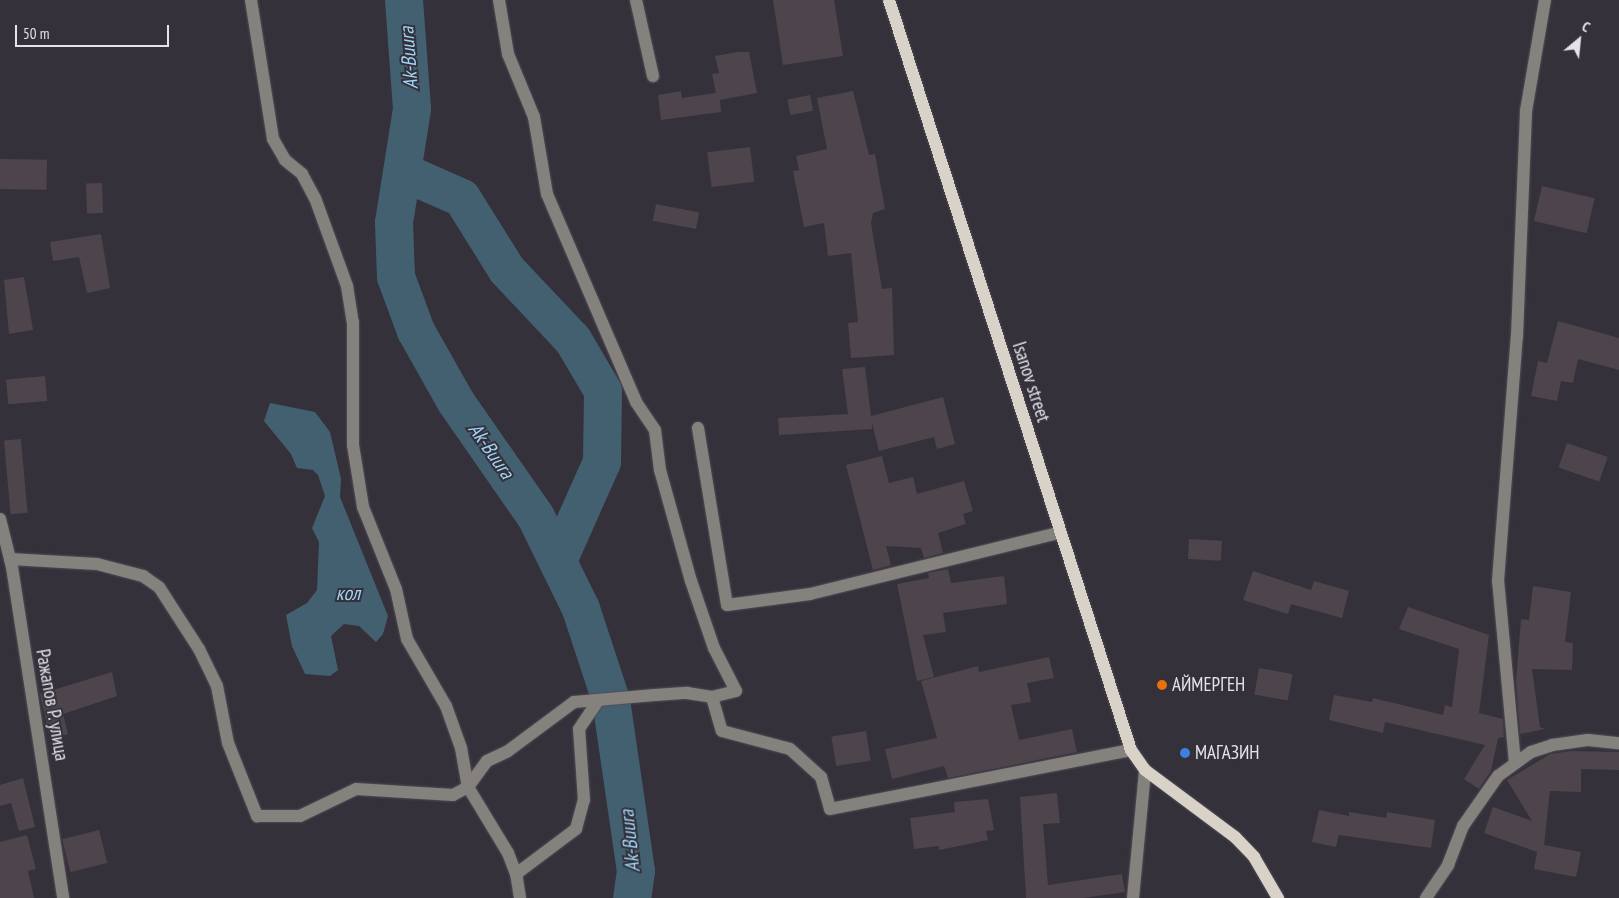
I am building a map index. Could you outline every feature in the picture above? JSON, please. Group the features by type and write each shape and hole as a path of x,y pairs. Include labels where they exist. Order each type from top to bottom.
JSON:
{"main road":[{"name":"Isanov street","path":"890,0 1059,533 1131,750 1145,770 1189,806 1219,822 1254,857 1278,898"}],"street":[{"path":"251,0 273,139 285,160 302,174 315,198 346,286 353,322 353,445 363,507 396,589 407,639 446,706 461,748 468,787 508,853 516,874 520,898"},
{"path":"10,559 97,564 143,576 160,587 199,649 217,686 228,743 257,816 300,816 356,789 433,797 452,795 468,787 488,761 508,751 574,702 597,702 687,693 712,697 736,691 714,648 691,581 660,470 655,430 636,402 547,194 534,117 508,54 499,0"},
{"path":"636,0 653,76"},
{"path":"1515,763 1498,581 1517,336 1526,112 1545,0"},
{"path":"698,428 727,605 810,594 1059,533"},
{"name":"Ражапов Р. улица","path":"0,519 10,559 63,898"},
{"path":"712,697 722,731 790,749 821,777 830,809 1131,750"},
{"path":"516,874 576,829 584,800 578,729 597,702"},
{"path":"1426,898 1485,792 1515,763 1552,745 1588,740 1619,743"},
{"path":"1133,898 1145,770"}],"water":[{"name":"кол","path":"270,403 315,412 330,432 341,479 340,497 388,616 383,634 376,642 359,626 344,624 331,636 338,670 330,676 305,674 292,646 286,615 307,603 317,590 319,542 312,528 325,496 318,475 313,470 297,468 291,454 264,421"}],"building":[{"path":"773,0 834,0 843,56 783,65"},
{"path":"749,52 757,93 720,100 721,112 661,120 658,95 681,91 682,98 716,93 712,74 719,73 715,56"},
{"path":"853,91 869,155 875,154 885,209 873,213 871,223 882,289 892,288 894,355 851,358 848,323 858,322 851,253 828,256 824,223 804,227 793,171 799,170 796,156 827,149 817,98"},
{"path":"810,95 813,111 790,115 787,99"},
{"path":"750,147 754,182 712,187 707,152"},
{"path":"0,159 47,160 46,190 0,189"},
{"path":"102,183 103,213 87,214 86,184"},
{"path":"1542,186 1595,198 1587,233 1534,221"},
{"path":"656,204 699,212 696,229 653,221"},
{"path":"101,234 110,288 87,293 79,257 53,261 50,242"},
{"path":"24,277 33,330 9,334 4,280"},
{"path":"1558,321 1619,338 1619,370 1578,359 1573,383 1561,381 1557,401 1531,396 1538,361 1547,363"},
{"path":"865,367 871,416 943,397 955,444 937,449 934,437 879,451 872,423 872,429 779,435 778,418 848,414 842,369"},
{"path":"45,376 47,401 8,404 6,379"},
{"path":"21,439 27,513 11,514 4,440"},
{"path":"1567,443 1608,457 1599,482 1559,468"},
{"path":"882,456 889,483 913,477 917,494 964,481 973,511 963,514 966,524 938,533 943,553 924,558 921,548 886,546 891,565 873,570 846,465"},
{"path":"1189,539 1222,541 1221,561 1188,559"},
{"path":"948,569 951,583 1004,576 1007,604 943,613 946,632 923,635 934,677 917,681 897,584 929,578 928,573"},
{"path":"1253,571 1311,590 1314,581 1349,591 1342,618 1291,604 1288,614 1243,600"},
{"path":"1533,586 1571,592 1565,642 1573,643 1572,670 1532,669 1540,727 1545,729 1520,734 1516,681 1521,619 1529,620"},
{"path":"1408,607 1489,635 1479,713 1503,719 1504,737 1498,738 1491,771 1479,789 1464,779 1485,745 1385,722 1383,733 1329,720 1334,695 1372,702 1373,698 1443,715 1445,705 1452,707 1459,649 1399,629"},
{"path":"1049,657 1054,678 1027,683 1031,702 1011,705 1019,740 1072,729 1077,752 948,778 944,766 892,779 885,749 937,738 921,681 978,666 979,672"},
{"path":"1259,668 1292,674 1288,700 1254,695"},
{"path":"112,672 117,696 63,714 68,734 50,739 40,694"},
{"path":"866,731 871,761 836,766 831,736"},
{"path":"1571,751 1619,752 1619,770 1581,769 1581,792 1550,791 1544,845 1581,852 1576,877 1534,869 1537,852 1484,833 1493,807 1532,821 1507,780 1550,754"},
{"path":"23,778 35,827 19,831 11,803 0,806 0,785"},
{"path":"1057,793 1060,823 1043,824 1048,885 1122,874 1125,892 1083,898 1026,898 1020,797"},
{"path":"988,799 994,830 986,831 988,840 939,850 939,846 914,849 910,818 955,812 954,802"},
{"path":"1319,810 1349,816 1349,812 1386,818 1387,812 1435,820 1431,848 1339,835 1336,847 1312,842"},
{"path":"99,830 107,863 70,872 62,839"},
{"path":"27,835 36,869 28,871 34,898 0,898 0,842"}],"waterway":[{"name":"Ak-Buura","path":"404,0 412,109 394,223 396,277 416,331 456,402 536,517 581,609 611,700 636,871 632,898"},
{"path":"403,172 462,198 507,270 573,340 603,391 602,462 558,561"}],"place":[{"name":"АЙМЕРГЕН","path":"1162,685"},
{"name":"МАГАЗИН","path":"1185,753"}]}
